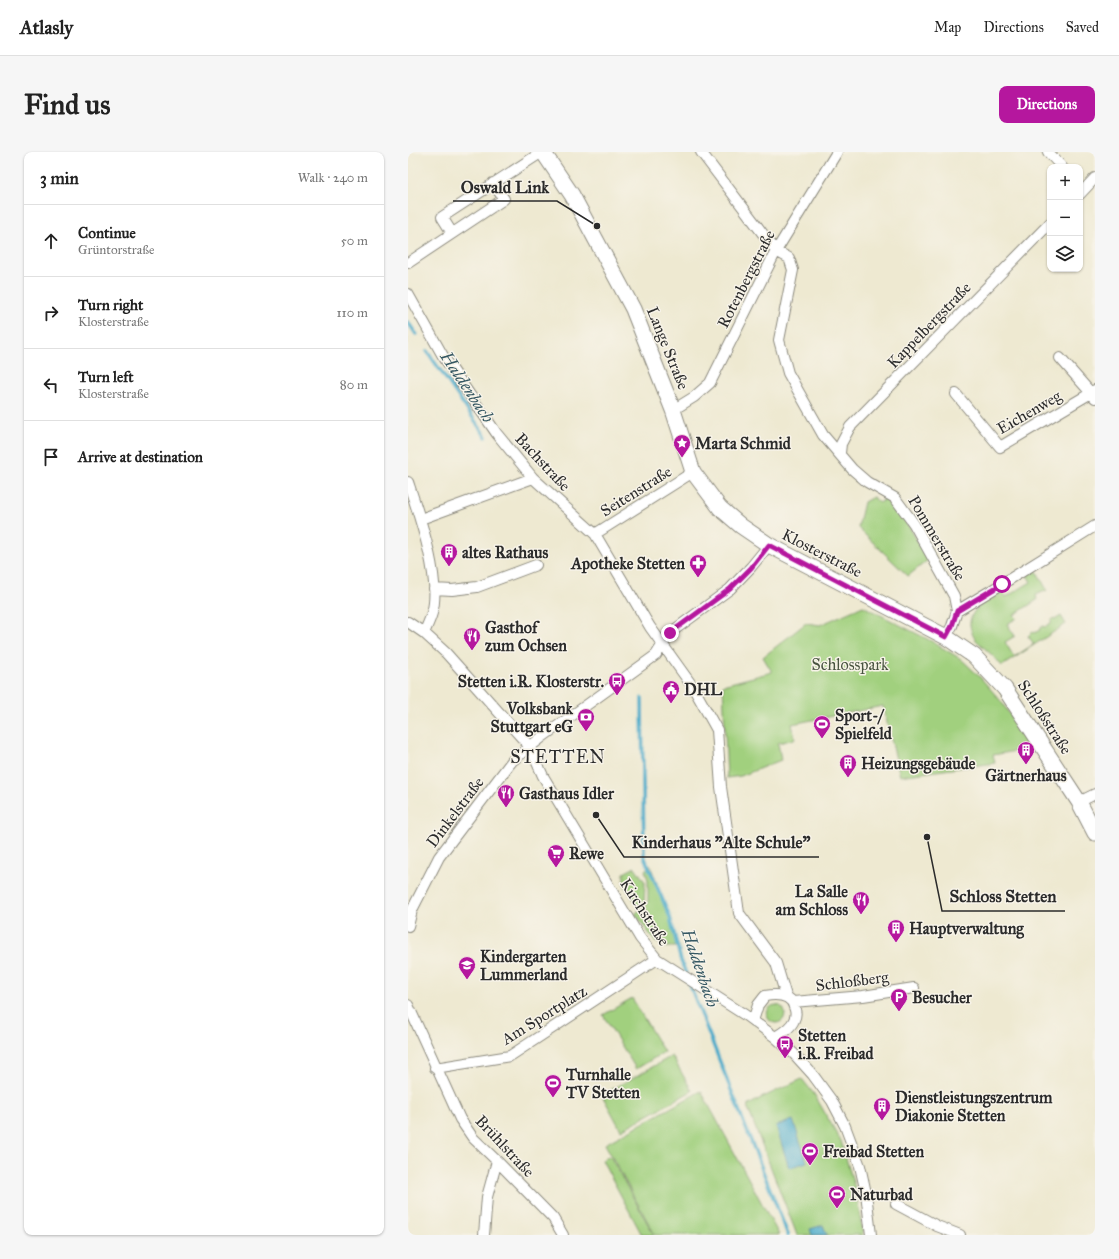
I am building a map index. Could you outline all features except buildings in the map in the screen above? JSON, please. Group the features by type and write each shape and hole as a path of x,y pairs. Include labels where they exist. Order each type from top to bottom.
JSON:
{"main road":[{"name":"Lange Straße","path":"542,152 572,195 632,309 673,410 694,472 720,508 741,526 769,545"},
{"name":"Klosterstraße","path":"769,545 946,637"},
{"name":"Schloßstraße","path":"946,637 960,645 982,662 1006,689 1079,802 1095,833"}],"street":[{"path":"452,233 442,217 542,152"},
{"name":"Pommerstraße","path":"701,152 776,251 789,258 793,270 779,340 788,373 823,435 840,453 852,469 867,482 895,498 914,524 954,596 957,611"},
{"name":"Rotenbergstraße","path":"673,410 694,397 710,383 776,251 837,152"},
{"path":"1048,152 1059,164"},
{"path":"1083,187 1095,178"},
{"path":"408,263 504,199 493,183"},
{"name":"Kappelbergstraße","path":"840,453 841,444 850,427 1047,226"},
{"name":"Bachstraße","path":"408,294 443,356 497,434 533,478 595,534 662,645 693,687 717,730 721,787 739,913 776,963 789,999"},
{"name":"Eichenweg","path":"956,394 1000,447 1094,394 1060,358"},
{"name":"Seitenstraße","path":"595,534 694,472"},
{"path":"423,519 533,478"},
{"path":"408,482 423,519 434,589 433,613 424,633"},
{"path":"946,637 952,626 957,611 1095,526"},
{"name":"Klosterstraße","path":"530,747 656,655 670,633 730,589 751,568 769,545"},
{"path":"434,589 452,590 477,587 536,565"},
{"name":"Kirchstraße","path":"408,622 424,633 446,653 530,747 543,776 637,933 657,960 753,1021"},
{"name":"Dinkelstraße","path":"408,926 412,910 439,856 512,761 530,747"},
{"path":"1079,802 1095,794"},
{"name":"Am Sportplatz","path":"436,1068 510,1056 657,960"},
{"name":"Schloßberg","path":"753,1021 758,1005 765,996 776,994 789,999 864,996 914,988"},
{"path":"775,1037 787,1029 794,1020 796,1012 789,999"},
{"name":"Brühlstraße","path":"408,1005 460,1119 473,1138 498,1161 553,1218 563,1235"},
{"path":"753,1021 775,1037 794,1054 813,1075 832,1101 845,1126 860,1166 866,1193 871,1235"},
{"path":"484,1235 487,1197 498,1161"},
{"path":"896,1204 937,1226 960,1235"}],"green space":[{"path":"873,497 880,503 885,498 900,513 928,560 908,576 858,528 864,502"},
{"path":"1036,570 1047,590 1036,595 1037,600 1014,615 1017,618 1007,624 1015,636 1005,642 1014,657 1034,644 1028,636 1033,632 1034,633 1040,630 1039,629 1043,626 1045,627 1051,623 1054,618 1056,619 1061,616 1066,624 1002,666 972,634 970,627 971,619 981,604 1002,590 1006,597 1031,582 1027,575"},
{"name":"Schlosspark","path":"863,606 931,641 961,659 979,676 1000,700 1033,748 993,755 995,763 900,776 883,706 792,724 795,739 778,743 781,760 741,776 727,778 723,685 772,672 763,657 806,623 820,625"},
{"path":"650,865 679,947 665,947 655,941 635,914 648,903 648,880 645,870"},
{"path":"635,867 645,882 644,903 639,907 624,884 624,873"},
{"path":"632,998 664,1052 636,1069 603,1015"},
{"path":"776,1005 782,1008 785,1014 782,1020 776,1023 770,1020 767,1014 770,1008"},
{"path":"672,1056 692,1091 621,1130 602,1095"},
{"name":"Freibad Stetten","path":"802,1079 814,1094 841,1141 856,1192 863,1235 797,1235 747,1106"},
{"path":"701,1091 779,1235 655,1235 605,1144"},
{"path":"610,1156 654,1235 642,1235 602,1160"}],"water":[{"path":"793,1120 807,1162 789,1168 776,1126"},
{"path":"823,1225 827,1235 812,1235 810,1229"}],"waterway":[{"name":"Haldenbach","path":"408,322 416,334"},
{"name":"Haldenbach","path":"427,351 486,437"},
{"name":"Haldenbach","path":"642,698 644,856 670,917 681,961 686,973"},
{"name":"Haldenbach","path":"689,983 788,1235"}],"place":[{"name":"Oswald Link","path":"597,226"},
{"name":"Marta Schmid","path":"682,458"},
{"name":"altes Rathaus","path":"449,567"},
{"name":"Apotheke Stetten","path":"698,578"},
{"name":"Gasthof zum Ochsen","path":"472,651"},
{"name":"Stetten i.R. Klosterstr.","path":"617,696"},
{"name":"DHL","path":"671,704"},
{"name":"Volksbank Stuttgart eG","path":"586,732"},
{"name":"Sport-/ Spielfeld","path":"822,739"},
{"name":"Gärtnerhaus","path":"1026,765"},
{"name":"Heizungsgebäude","path":"848,778"},
{"name":"Gasthaus Idler","path":"506,808"},
{"name":"Kinderhaus \"Alte Schule\"","path":"596,815"},
{"name":"Schloss Stetten","path":"927,837"},
{"name":"Rewe","path":"556,868"},
{"name":"La Salle am Schloss","path":"861,915"},
{"name":"Hauptverwaltung","path":"896,943"},
{"name":"Kindergarten Lummerland","path":"467,980"},
{"name":"Besucher","path":"899,1012"},
{"name":"Stetten i.R. Freibad","path":"785,1059"},
{"name":"Turnhalle TV Stetten","path":"553,1098"},
{"name":"Dienstleistungszentrum Diakonie Stetten","path":"882,1121"},
{"name":"Freibad Stetten","path":"810,1166"},
{"name":"Naturbad","path":"837,1209"}],"district":[{"name":"STETTEN","path":"558,757"}],"route":[{"path":"670,633 730,589 761,557 769,545 946,637 952,626 957,611 1002,584"}]}
